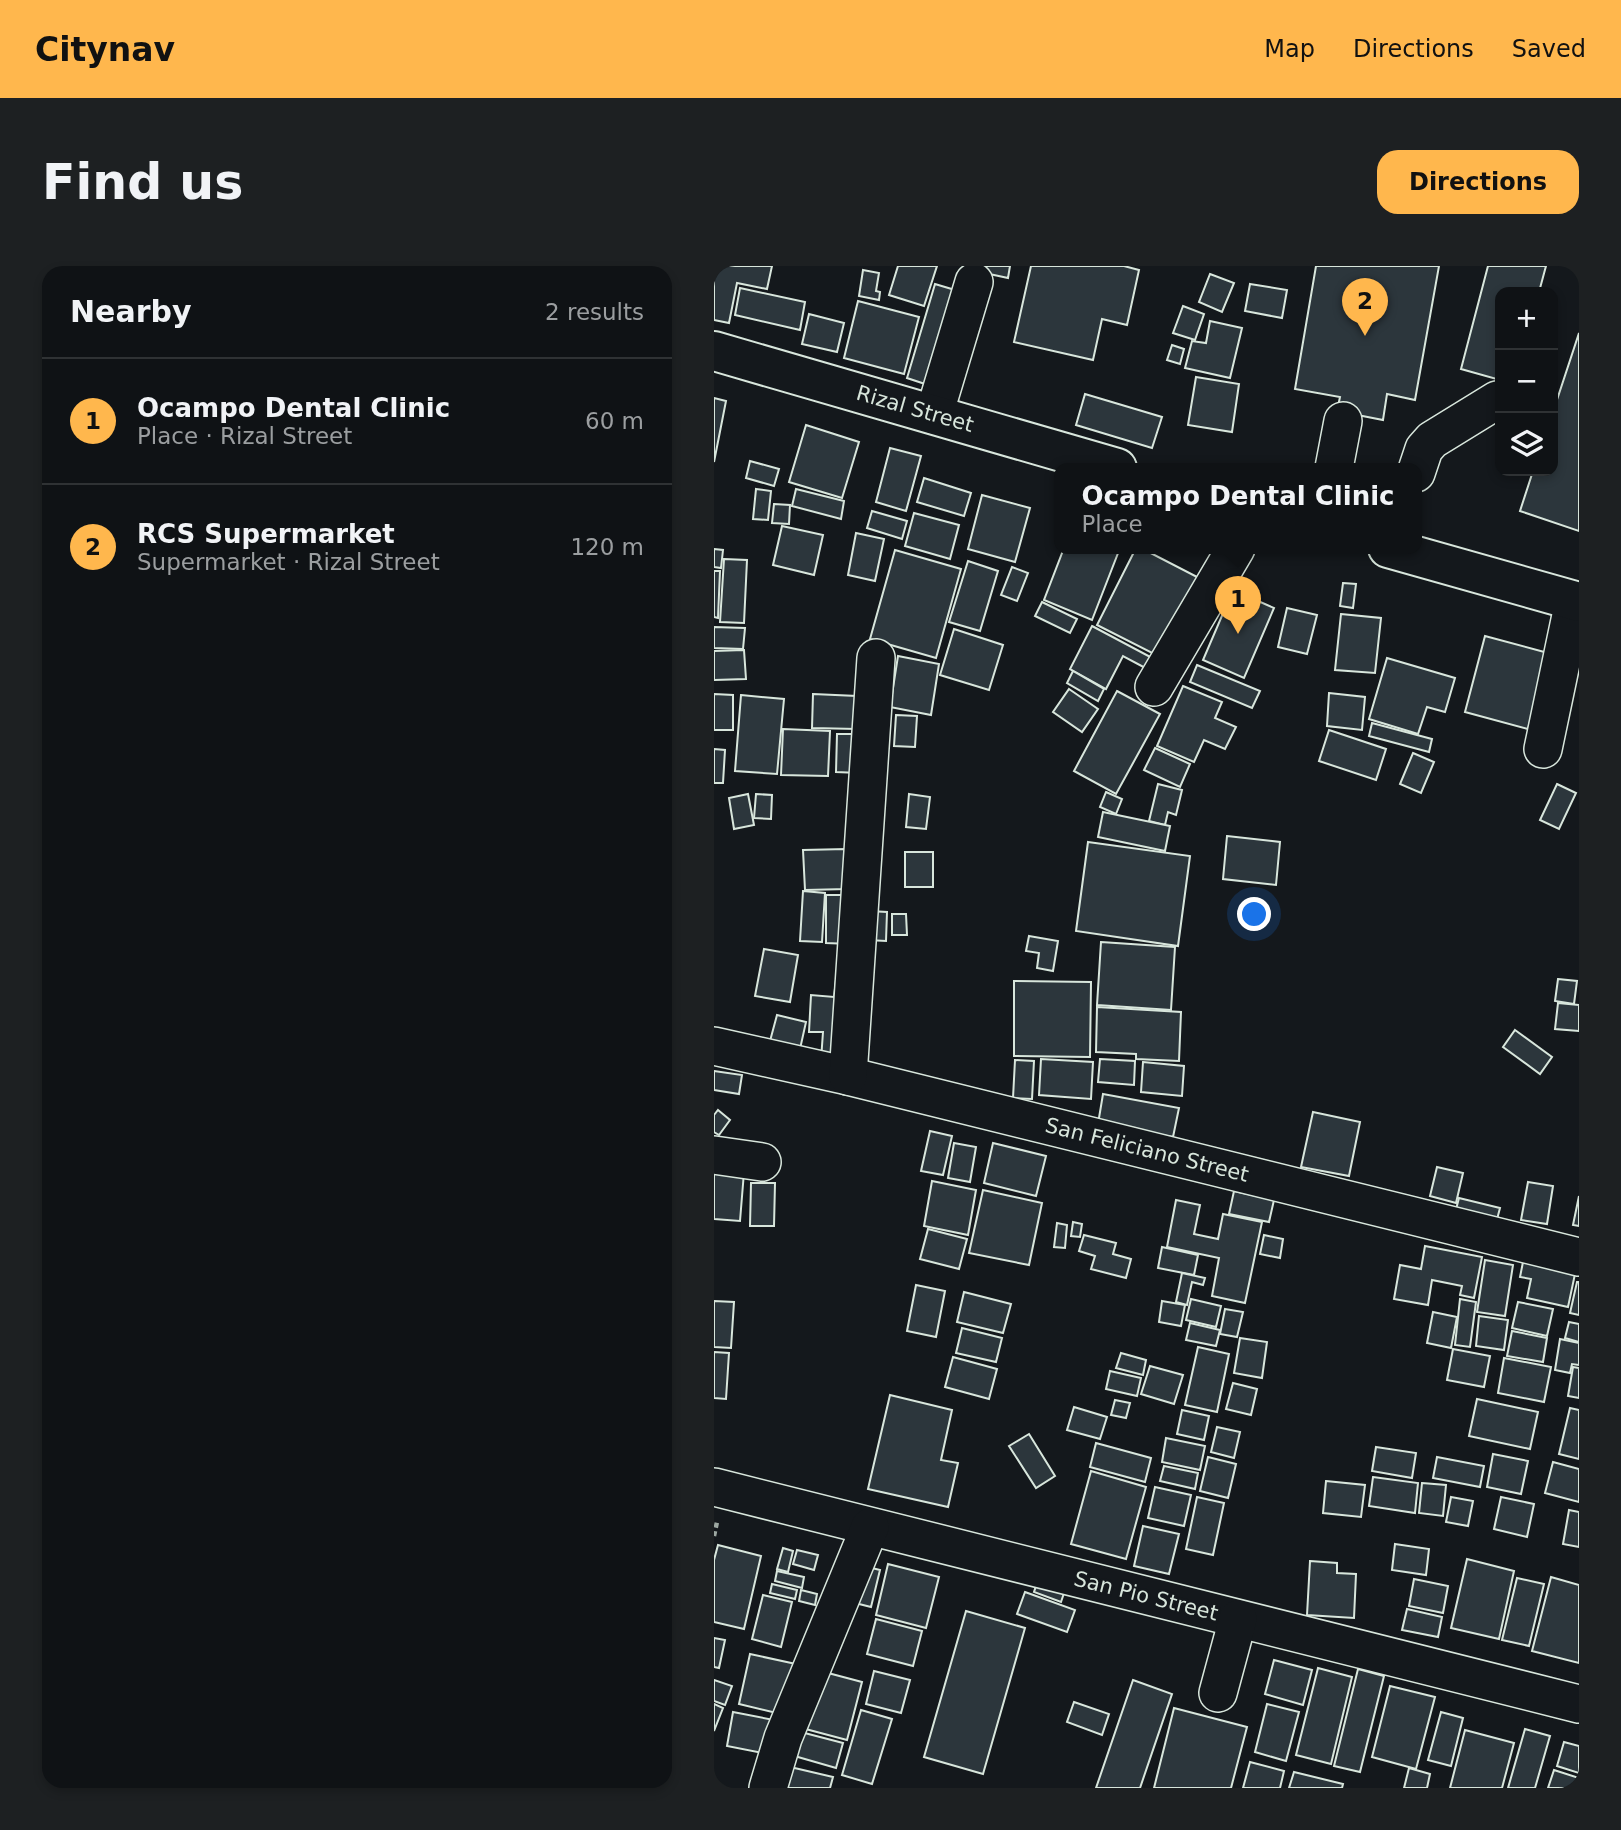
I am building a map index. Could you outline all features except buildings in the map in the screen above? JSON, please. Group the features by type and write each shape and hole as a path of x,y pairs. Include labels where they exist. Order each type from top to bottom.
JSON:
{"main road":[{"name":"Rizal Street","path":"714,351 1099,463"},
{"path":"1409,554 1577,602"}],"street":[{"path":"934,415 974,282"},
{"path":"1419,463 1424,449 1432,440 1495,401"},
{"path":"1335,463 1343,421"},
{"path":"1154,687 1232,554"},
{"path":"1543,749 1577,602"},
{"path":"848,1076 876,658"},
{"name":"San Feliciano Street","path":"714,1046 848,1076 1579,1257"},
{"path":"714,1155 762,1162"},
{"name":"San Pio Street","path":"714,1487 1579,1704"},
{"path":"768,1788 783,1738 870,1527"},
{"path":"1219,1693 1238,1619"}],"place":[{"name":"RCS Supermarket","path":"1365,336"},
{"name":"Ocampo Dental Clinic","path":"1238,634"}]}
